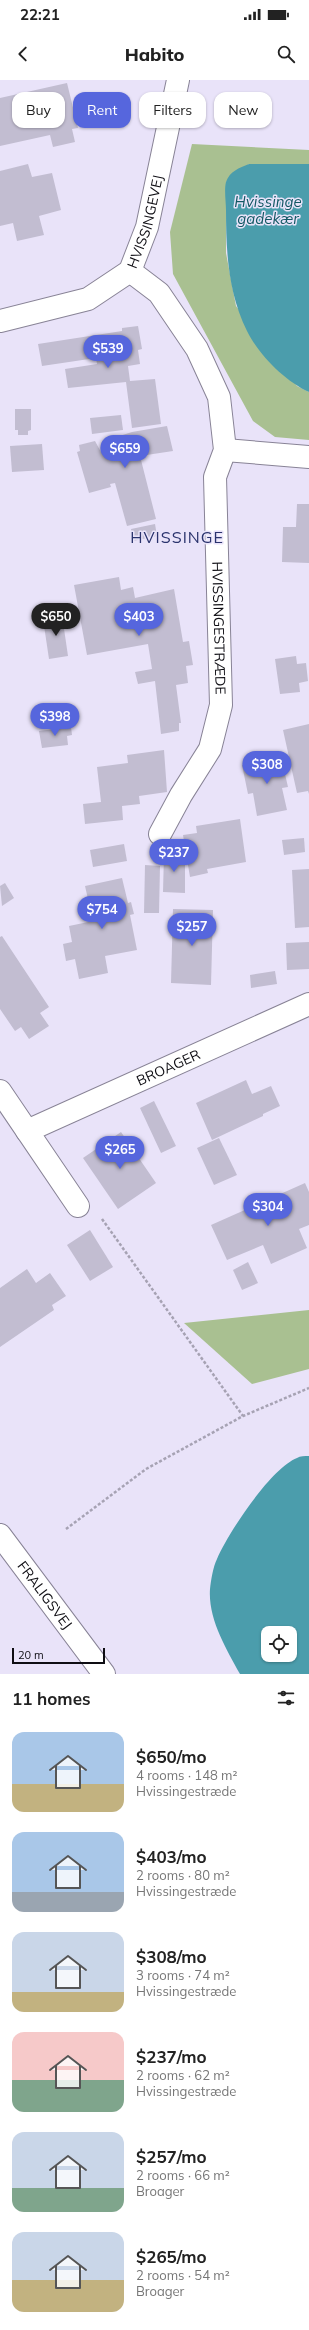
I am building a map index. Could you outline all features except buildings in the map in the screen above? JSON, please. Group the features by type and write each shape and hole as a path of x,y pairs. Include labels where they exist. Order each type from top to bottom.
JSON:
{"street":[{"name":"HVISSINGEVEJ","path":"0,321 88,299 130,271 147,227 178,80"},
{"name":"HVISSINGESTRÆDE","path":"130,271 159,293 197,349 219,397 226,450 215,477 222,705 210,749 180,796 160,834"},
{"path":"226,450 309,457"},
{"name":"BROAGER","path":"27,1131 309,1004"},
{"path":"0,1091 78,1206"},
{"name":"FRALIGSVEJ","path":"0,1535 104,1674"}],"path":[{"path":"78,1206 96,1211 243,1416"},
{"path":"66,1529 146,1469 243,1416 309,1388"}],"green space":[{"path":"192,144 309,150 309,164 249,164 226,182 226,253 236,306 297,386 309,392 309,440 275,437 253,421 173,274 170,232"},
{"path":"309,1310 309,1369 252,1384 184,1323"}],"water":[{"name":"Hvissinge gadekær","path":"249,164 309,164 309,392 282,374 258,349 247,331 241,317 232,287 229,272 225,185 232,173"},
{"path":"309,1456 309,1674 240,1674 219,1633 212,1611 210,1589 214,1566 230,1534 251,1502 263,1487 287,1464 298,1457"}],"district":[{"name":"HVISSINGE","path":"177,537"}]}
